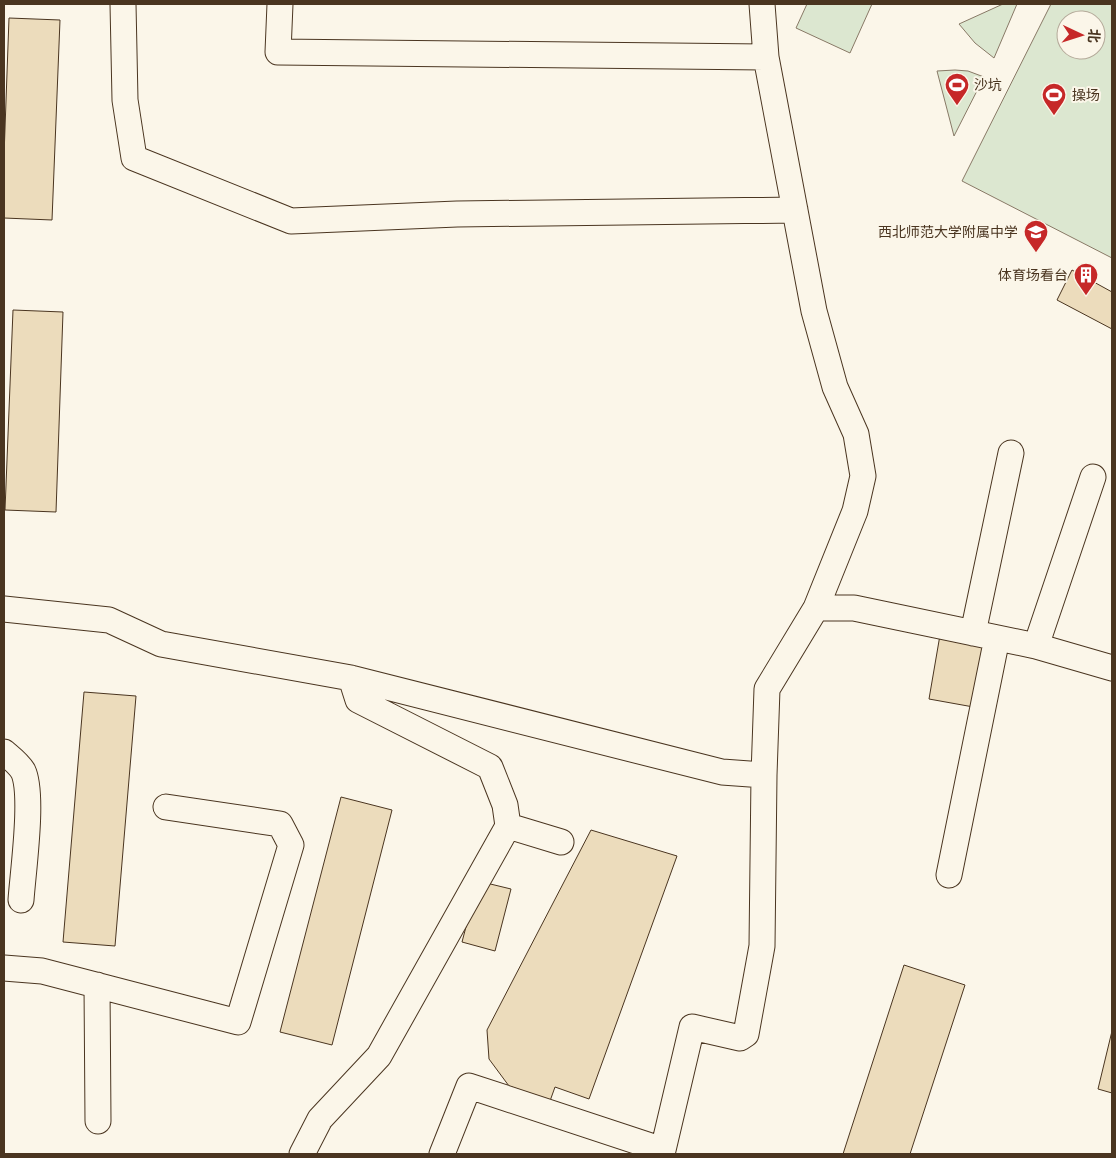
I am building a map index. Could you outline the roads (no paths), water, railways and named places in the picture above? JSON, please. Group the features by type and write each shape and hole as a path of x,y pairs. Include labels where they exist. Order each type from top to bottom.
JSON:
{"street":[{"path":"123,4 125,100 134,158 292,220 457,214 795,210"},
{"path":"280,4 278,52 766,57"},
{"path":"442,1154 469,1086 663,1150 692,1026 740,1038 746,1034 762,946 767,689 816,608 855,511 863,476 856,434 835,387 814,311 766,57 762,4"},
{"path":"949,875 1011,454"},
{"path":"1036,646 1093,477"},
{"path":"816,608 854,608 1036,646 1112,668"},
{"path":"4,609 109,620 161,644 350,678 722,772 764,775"},
{"path":"302,1154 320,1119 380,1056 508,826 505,805 490,767 358,700 350,678"},
{"path":"4,752 16,761 23,772 28,798 21,900"},
{"path":"4,968 42,971 238,1022 290,845 280,824 166,807"},
{"path":"508,826 561,842"},
{"path":"97,985 98,1121"}],"place":[{"name":"沙坑","path":"957,106"},
{"name":"操场","path":"1054,116"},
{"name":"西北师范大学附属中学","path":"1036,253"},
{"name":"体育场看台","path":"1086,296"}]}
